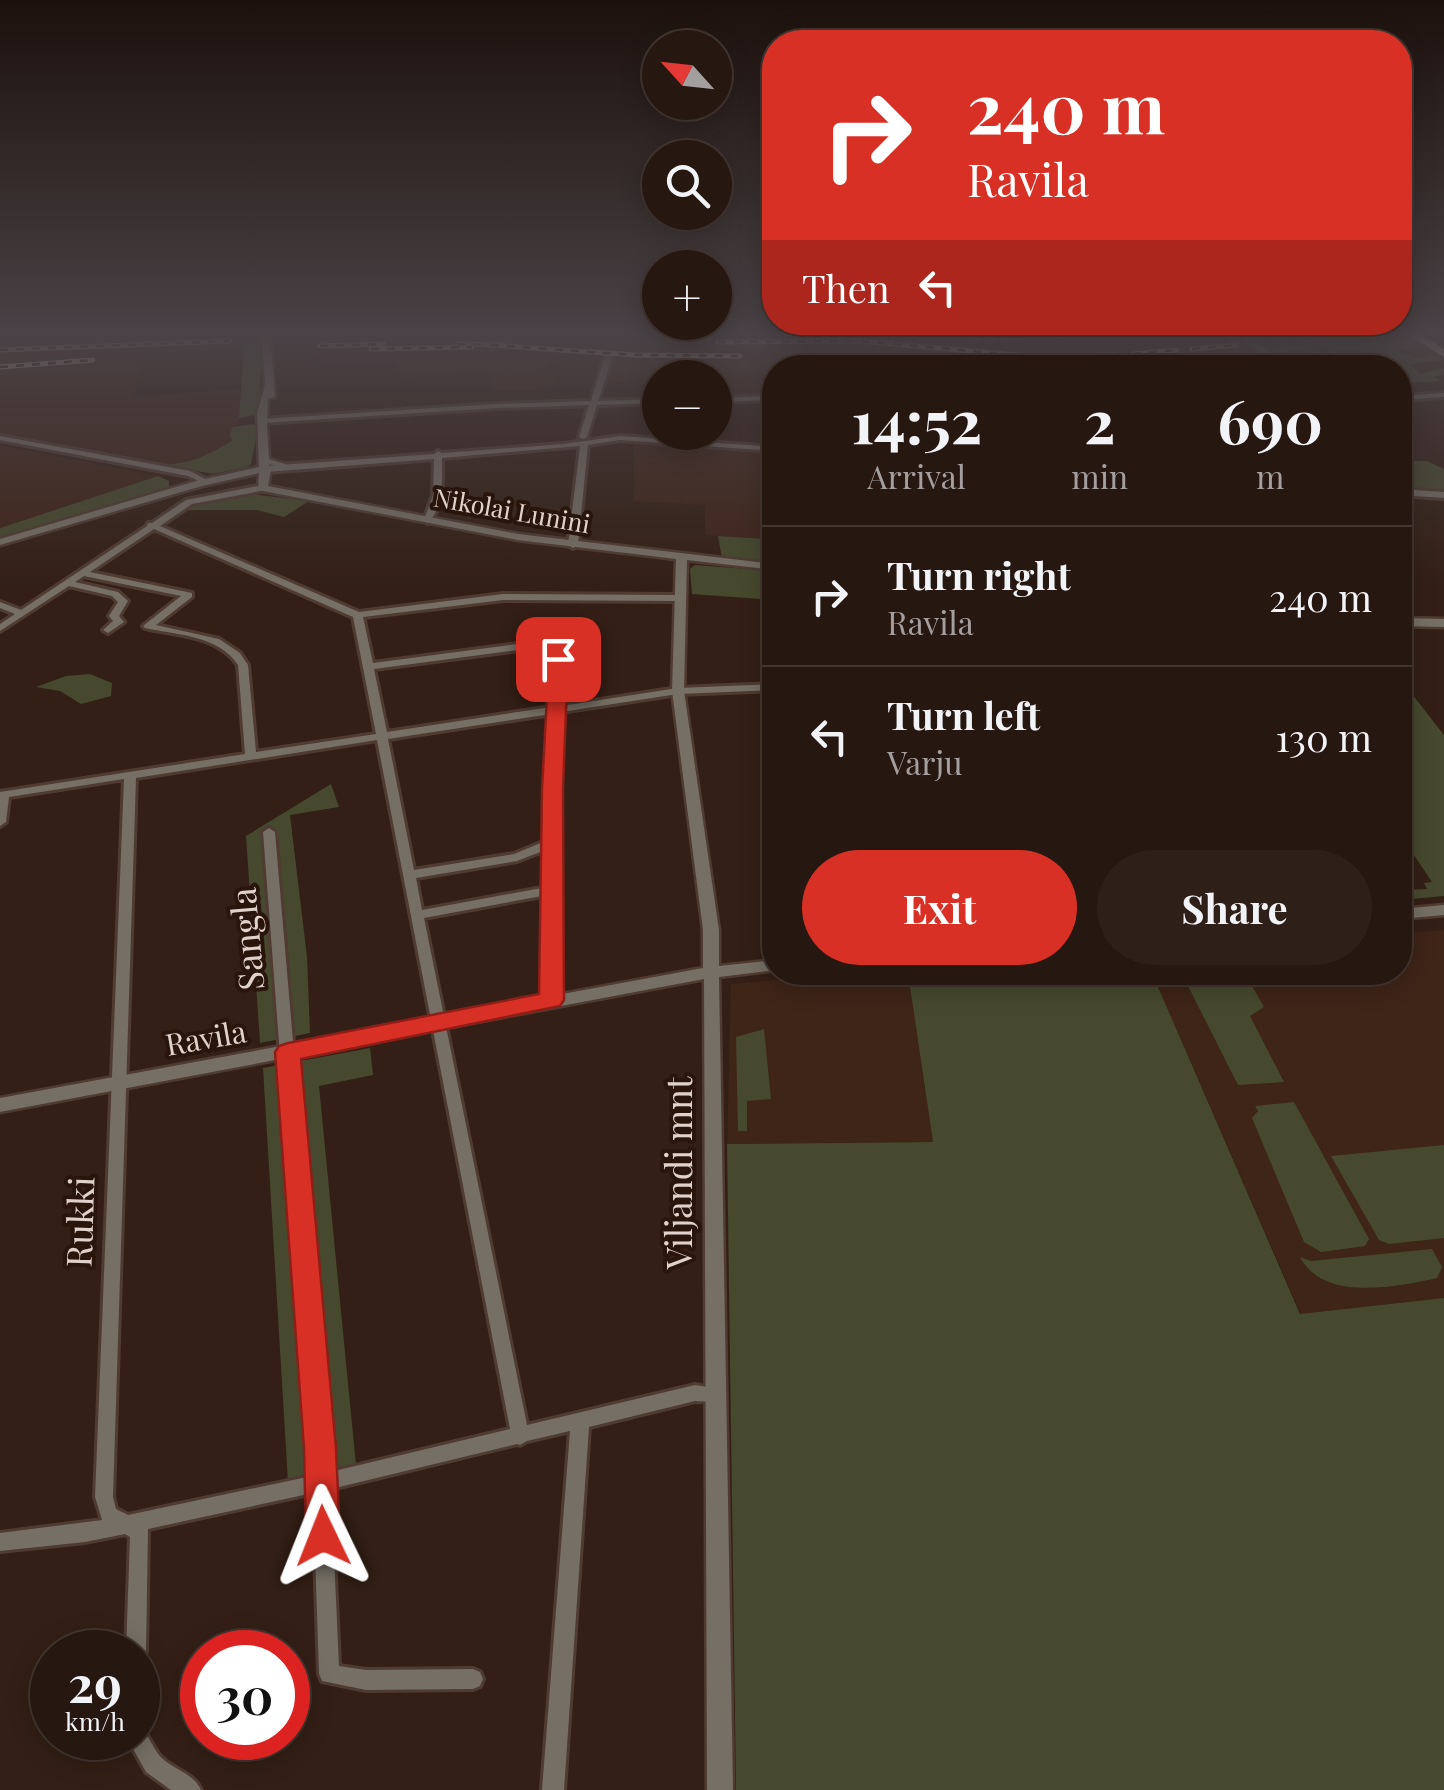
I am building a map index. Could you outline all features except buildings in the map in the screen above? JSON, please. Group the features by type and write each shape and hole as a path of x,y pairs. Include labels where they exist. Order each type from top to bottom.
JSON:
{"street":[{"path":"264,419 274,419"},
{"path":"264,419 262,450 268,465"},
{"path":"0,628 151,525 204,497 262,488 268,465 264,419"},
{"path":"574,545 584,440 590,419"},
{"path":"0,438 190,474 227,476 250,468 262,450"},
{"path":"0,542 268,465 288,467 584,440 642,440"},
{"path":"732,446 762,448"},
{"path":"428,520 437,496 438,453"},
{"path":"151,467 200,483"},
{"path":"162,494 174,484 169,474"},
{"path":"190,474 201,479 200,483"},
{"name":"Nikolai Lunini","path":"262,488 574,545 762,566"},
{"path":"1412,493 1444,495"},
{"path":"151,525 358,616 503,597 680,598"},
{"name":"Viljandi mnt","path":"682,558 678,691 712,930 720,1790"},
{"path":"82,573 189,595 148,626 222,643 238,654 244,665 251,755"},
{"path":"68,583 115,594 123,602 114,616 119,622 108,630"},
{"path":"115,594 131,583"},
{"path":"0,605 21,613"},
{"path":"358,616 520,1436"},
{"path":"1412,622 1444,623"},
{"path":"370,668 540,646 557,653 551,1000"},
{"path":"0,822 2,794 555,708 678,691 762,688"},
{"name":"Rukki","path":"130,774 104,1497 108,1514 140,1532 137,1630"},
{"name":"Sangla","path":"268,832 321,1481 328,1674 366,1680 473,1678"},
{"path":"410,875 517,858 552,843"},
{"path":"418,914 552,890"},
{"path":"1412,913 1444,910"},
{"name":"Ravila","path":"0,1106 551,1000 762,966"},
{"path":"0,1542 85,1533 694,1393 714,1394"},
{"path":"553,1790 580,1422"},
{"path":"149,1760 190,1790"}],"shaded area":[{"path":"0,419 238,419 238,425 232,427 234,439 199,461 178,466 0,433"},
{"path":"634,442 642,443 642,450 762,454 762,539 705,535 705,505 633,501"},
{"path":"0,445 158,476 0,528"},
{"path":"1444,930 1444,1298 1301,1314 1157,985 1412,985 1412,933"},
{"path":"762,981 762,985 910,985 933,1142 727,1144 731,984"}],"green space":[{"path":"232,427 258,427 251,464 247,467 213,474 160,464 206,455 233,440"},
{"path":"1412,461 1427,461 1444,469 1444,491 1412,488"},
{"path":"158,476 169,481 169,487 0,538 0,528"},
{"path":"249,494 309,501 284,517 257,510 183,510 211,499"},
{"path":"718,536 762,539 762,562 722,558"},
{"path":"695,565 762,570 762,599 692,594 690,569"},
{"path":"90,674 112,683 111,696 81,704 60,691 36,687 66,676"},
{"path":"1412,694 1444,735 1444,896 1412,899 1412,890 1427,889 1424,883 1432,882 1412,852"},
{"path":"331,784 339,807 290,815 307,957 310,1033 260,1043 246,836"},
{"path":"910,985 1157,985 1300,1314 1444,1298 1444,1790 736,1790 727,1144 933,1142"},
{"path":"1188,985 1252,985 1264,1007 1250,1016 1284,1082 1238,1085"},
{"path":"764,1029 771,1099 747,1101 747,1131 738,1131 736,1037"},
{"path":"370,1048 373,1075 319,1086 356,1465 288,1482 263,1068"},
{"path":"1294,1102 1369,1239 1365,1246 1321,1252 1304,1242 1252,1118 1258,1111 1255,1106"},
{"path":"1444,1145 1444,1238 1389,1244 1379,1240 1331,1156"},
{"path":"1432,1249 1442,1267 1437,1278 1382,1287 1343,1286 1325,1281 1300,1257 1311,1261"}],"route":[{"path":"323,1536 320,1448 288,1052 551,1000 552,789 558,659"}]}
